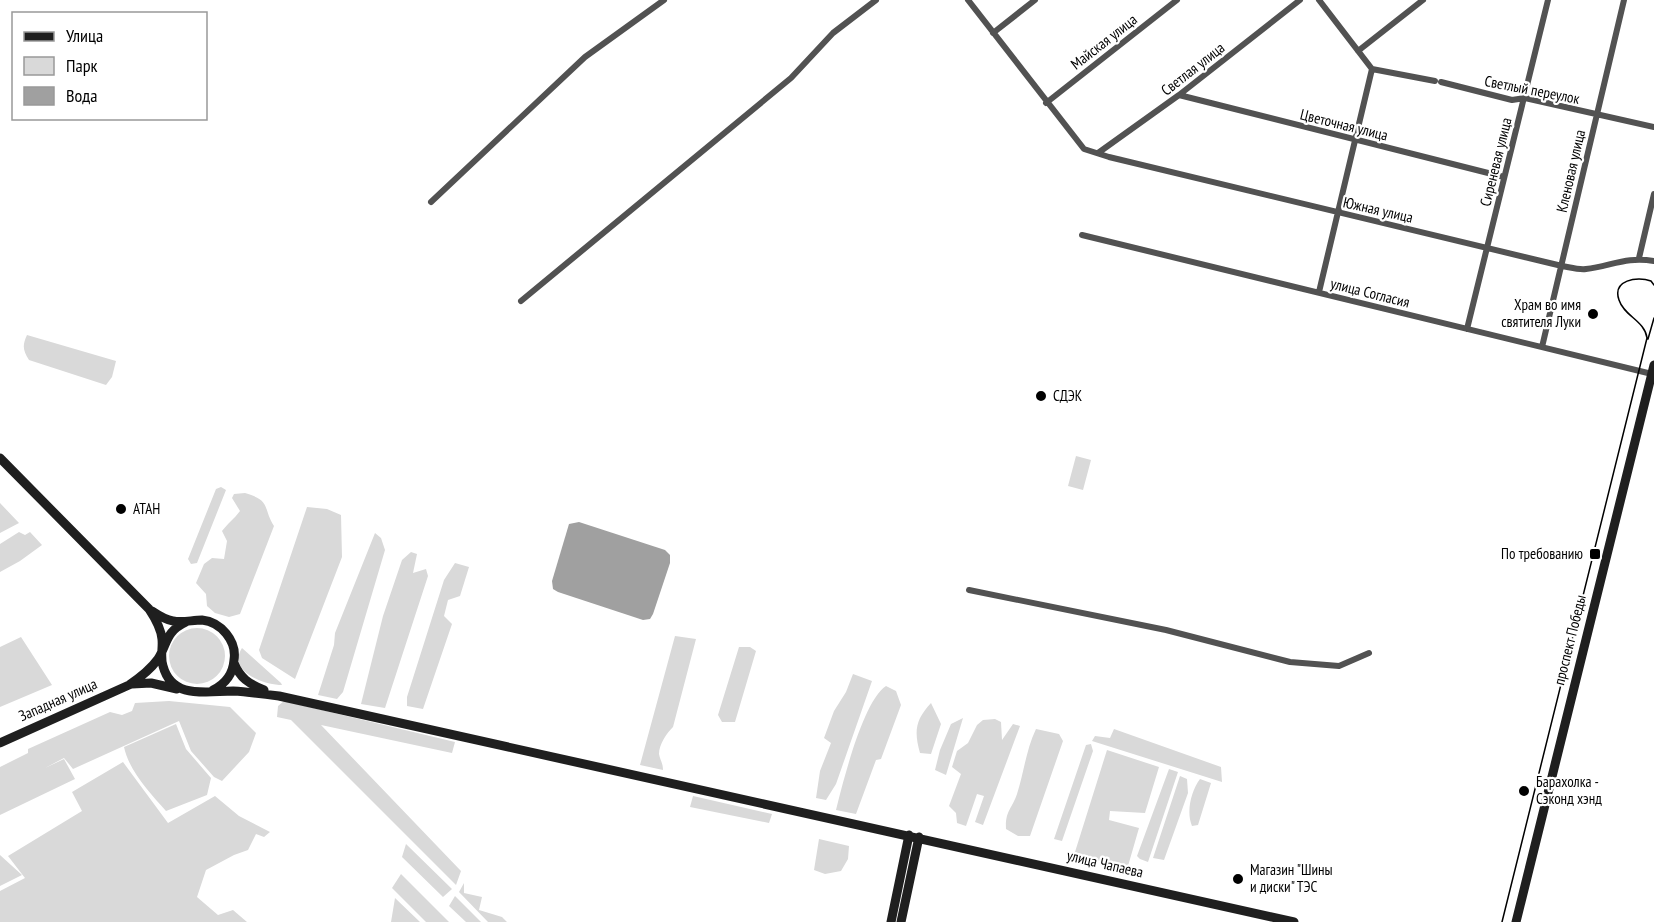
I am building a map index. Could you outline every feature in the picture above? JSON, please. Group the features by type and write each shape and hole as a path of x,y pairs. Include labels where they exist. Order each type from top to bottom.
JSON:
{"main road":[{"name":"проспект Победы","path":"1516,922 1653,370"},
{"path":"0,458 149,609 156,620 162,638 162,666 168,678 178,687 190,692 237,692 279,696"},
{"path":"149,609 167,619 208,622 222,629 234,648 234,663 238,673 245,681 279,696"},
{"path":"162,652 169,634 186,622"},
{"name":"Западная улица","path":"0,743 129,685 147,673 162,652"},
{"path":"208,692 225,681 234,663"},
{"name":"Западная улица","path":"129,685 160,684 190,692"},
{"name":"улица Чапаева","path":"279,696 1294,922"},
{"path":"891,922 914,836"},
{"path":"901,922 914,836"}],"street":[{"path":"431,202 585,57 664,0"},
{"path":"521,301 791,78 833,33 876,0"},
{"name":"Южная улица","path":"968,0 1084,149 1562,266 1584,269 1626,259 1639,258 1654,261"},
{"path":"993,33 1035,0"},
{"name":"Майская улица","path":"1046,103 1177,0"},
{"name":"Светлая улица","path":"1098,153 1179,95 1300,0"},
{"path":"1319,0 1372,69 1319,292"},
{"path":"1358,51 1423,0"},
{"name":"Сиреневая улица","path":"1467,329 1548,0"},
{"name":"Кленовая улица","path":"1542,348 1624,0"},
{"name":"Светлый переулок","path":"1372,69 1438,81 1512,100 1525,98 1654,127"},
{"name":"Цветочная улица","path":"1179,95 1504,177"},
{"path":"1639,258 1654,194"},
{"name":"улица Согласия","path":"1082,235 1542,348 1653,370"},
{"path":"969,590 1166,630 1290,662 1339,666 1370,653"}],"green space":[{"path":"27,335 116,361 112,377 106,385 29,360 24,348"},
{"path":"1076,456 1091,460 1083,490 1068,486"},
{"path":"221,487 226,490 197,563 191,564 188,559 216,489"},
{"path":"245,493 263,502 274,526 240,614 229,617 215,613 207,606 206,594 196,583 204,564 212,558 224,559 227,541 222,531 240,511 232,498 234,494"},
{"path":"0,503 19,523 0,533"},
{"path":"307,507 327,509 341,515 342,557 295,679 262,658 259,650"},
{"path":"19,532 25,535 30,532 42,545 0,572 0,544"},
{"path":"375,533 381,538 385,550 343,692 337,699 318,695 334,645 335,633"},
{"path":"411,552 417,554 413,573 426,569 428,576 385,708 361,704 383,616 402,560"},
{"path":"455,563 469,567 460,596 448,600 444,616 452,624 423,709 407,706 407,697 444,580"},
{"path":"191,628 203,628 213,632 221,640 225,656 221,672 213,680 203,684 191,684 181,680 173,672 169,662 169,650 173,640 181,632"},
{"path":"675,636 696,639 673,727 660,746 659,754 663,770 640,765"},
{"path":"21,637 52,685 0,707 0,647"},
{"path":"739,647 750,647 756,651 735,722 722,722 718,715"},
{"path":"242,648 282,685 257,679 243,670 239,663"},
{"path":"853,674 872,681 836,784 826,800 816,798 820,771 831,743 824,738 834,711 846,692"},
{"path":"886,686 896,691 901,705 881,759 876,760 856,814 836,810 862,724 869,708"},
{"path":"169,701 230,707 256,733 249,752 222,781 214,777 191,751 179,721 73,769 64,758 45,768 64,759 75,779 0,815 0,767 28,753 28,749 110,712 122,715 132,711 135,703"},
{"path":"284,701 455,742 452,753 321,725 461,871 456,885 291,720 277,717 278,706"},
{"path":"931,703 941,724 931,754 920,753 917,726"},
{"path":"963,718 946,775 935,770 940,750 951,724"},
{"path":"995,719 1001,722 1002,740 1013,724 1020,726 983,825 975,822 984,796 977,794 966,826 957,823 956,813 949,806 961,774 952,767 957,751 968,743 977,725 983,720"},
{"path":"176,724 186,749 211,778 207,795 166,811 135,773 124,747"},
{"path":"1036,729 1059,734 1063,741 1030,836 1018,836 1006,829 1007,818 1017,794"},
{"path":"1114,729 1221,767 1222,782 1092,741 1095,736 1110,738"},
{"path":"1091,744 1093,751 1062,841 1054,839 1086,745"},
{"path":"1107,750 1159,767 1145,813 1110,811 1109,820 1139,828 1128,866 1105,863 1075,852"},
{"path":"123,762 168,823 215,796 239,816 270,832 264,837 256,834 248,850 206,870 197,897 218,915 233,910 247,922 0,922 0,891 25,878 8,856 82,811 72,792"},
{"path":"1169,769 1178,772 1148,862 1137,856"},
{"path":"1180,776 1187,779 1188,793 1164,860 1153,858"},
{"path":"1200,779 1211,783 1198,825 1192,826 1189,814 1190,802"},
{"path":"693,796 772,814 769,823 690,807"},
{"path":"819,839 849,846 848,859 841,871 825,874 814,870"},
{"path":"406,844 452,889 443,897 402,857"},
{"path":"0,855 22,875 0,886"},
{"path":"401,874 449,922 426,922 392,888"},
{"path":"464,883 464,893 482,897 479,910 502,917 507,922 488,922 459,892"},
{"path":"455,896 481,922 466,922 449,906"},
{"path":"395,898 420,922 391,922"}],"water":[{"path":"579,522 665,550 670,555 670,563 650,619 643,620 553,589 552,581 569,524"}],"tram line":[{"path":"1502,922 1647,338 1642,327 1622,306 1619,300 1619,288 1627,281 1639,279 1651,281 1654,285"},
{"path":"1648,339 1654,318"}],"place":[{"name":"Храм во имя святителя Луки","path":"1593,314"},
{"name":"СДЭК","path":"1041,396"},
{"name":"АТАН","path":"121,509"},
{"name":"По требованию","path":"1595,554"},
{"name":"Барахолка - Сэконд хэнд","path":"1524,791"},
{"name":"Магазин \"Шины и диски\" ТЭС","path":"1238,879"}]}
